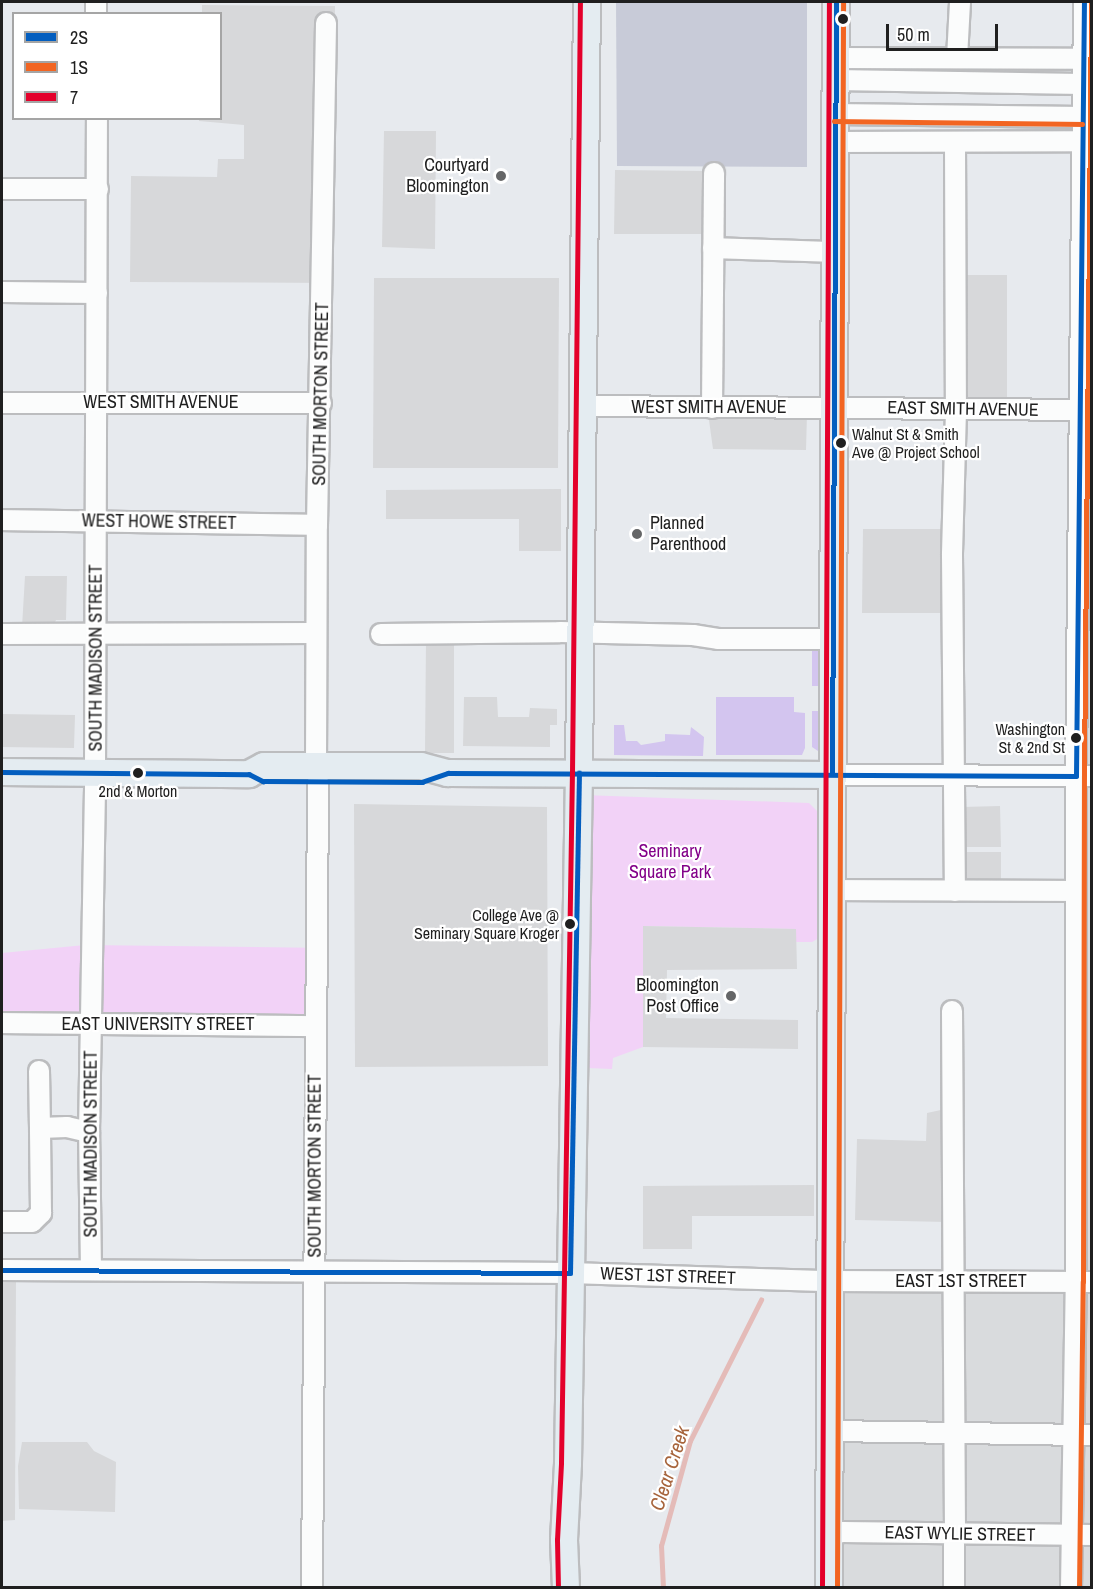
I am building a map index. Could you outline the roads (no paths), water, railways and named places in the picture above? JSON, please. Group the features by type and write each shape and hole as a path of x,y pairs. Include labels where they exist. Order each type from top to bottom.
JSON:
{"main road":[{"path":"566,1587 579,773 587,2"},
{"path":"829,1587 836,2"},
{"path":"2,772 249,774 263,781 317,773 362,774 422,782 448,773 832,775"}],"street":[{"path":"957,58 960,2"},
{"path":"1071,1587 1071,1535 1082,1435 1084,1282 1076,891 1084,776 1086,577 1086,410 1081,141 1084,2"},
{"name":"SOUTH MORTON STREET","path":"312,1587 316,633 326,22"},
{"path":"835,69 957,58 1082,59"},
{"path":"835,69 1082,84"},
{"path":"834,114 1082,117"},
{"name":"SOUTH MADISON STREET","path":"91,1270 89,1132 93,1024 95,772 97,120"},
{"path":"834,142 1081,141"},
{"path":"955,142 956,410 952,555 956,891"},
{"path":"712,408 714,173"},
{"path":"2,189 98,189"},
{"path":"713,248 835,252"},
{"path":"2,292 97,293"},
{"name":"WEST SMITH AVENUE","path":"2,403 321,403"},
{"name":"WEST SMITH AVENUE","path":"583,406 835,407"},
{"name":"EAST SMITH AVENUE","path":"835,407 1086,410"},
{"name":"WEST HOWE STREET","path":"2,520 317,525"},
{"path":"381,634 580,632 693,635 718,639 834,639"},
{"path":"2,634 316,633"},
{"path":"832,775 1084,776"},
{"path":"832,890 1076,891"},
{"path":"952,1011 954,1587"},
{"name":"EAST UNIVERSITY STREET","path":"2,1023 314,1026"},
{"path":"2,1222 32,1222 41,1213 39,1071"},
{"path":"40,1128 67,1127 89,1132"},
{"name":"WEST 1ST STREET","path":"2,1270 570,1273 830,1281"},
{"name":"EAST 1ST STREET","path":"830,1281 1084,1282"},
{"path":"830,1431 1082,1435"},
{"name":"EAST WYLIE STREET","path":"829,1535 848,1532 1092,1535"}],"waterway":[{"name":"Clear Creek","path":"663,1588 661,1546 690,1441 761,1300"}],"place":[{"name":"Courtyard Bloomington","path":"501,176"},
{"name":"Walnut St & Smith Ave @ Project School","path":"841,443"},
{"name":"Planned Parenthood","path":"637,534"},
{"name":"Washington St & 2nd St","path":"1076,738"},
{"name":"2nd & Morton","path":"138,773"},
{"name":"College Ave @ Seminary Square Kroger","path":"570,924"},
{"name":"Bloomington Post Office","path":"731,996"}],"park label":[{"name":"Seminary Square Park","path":"670,862"}]}
